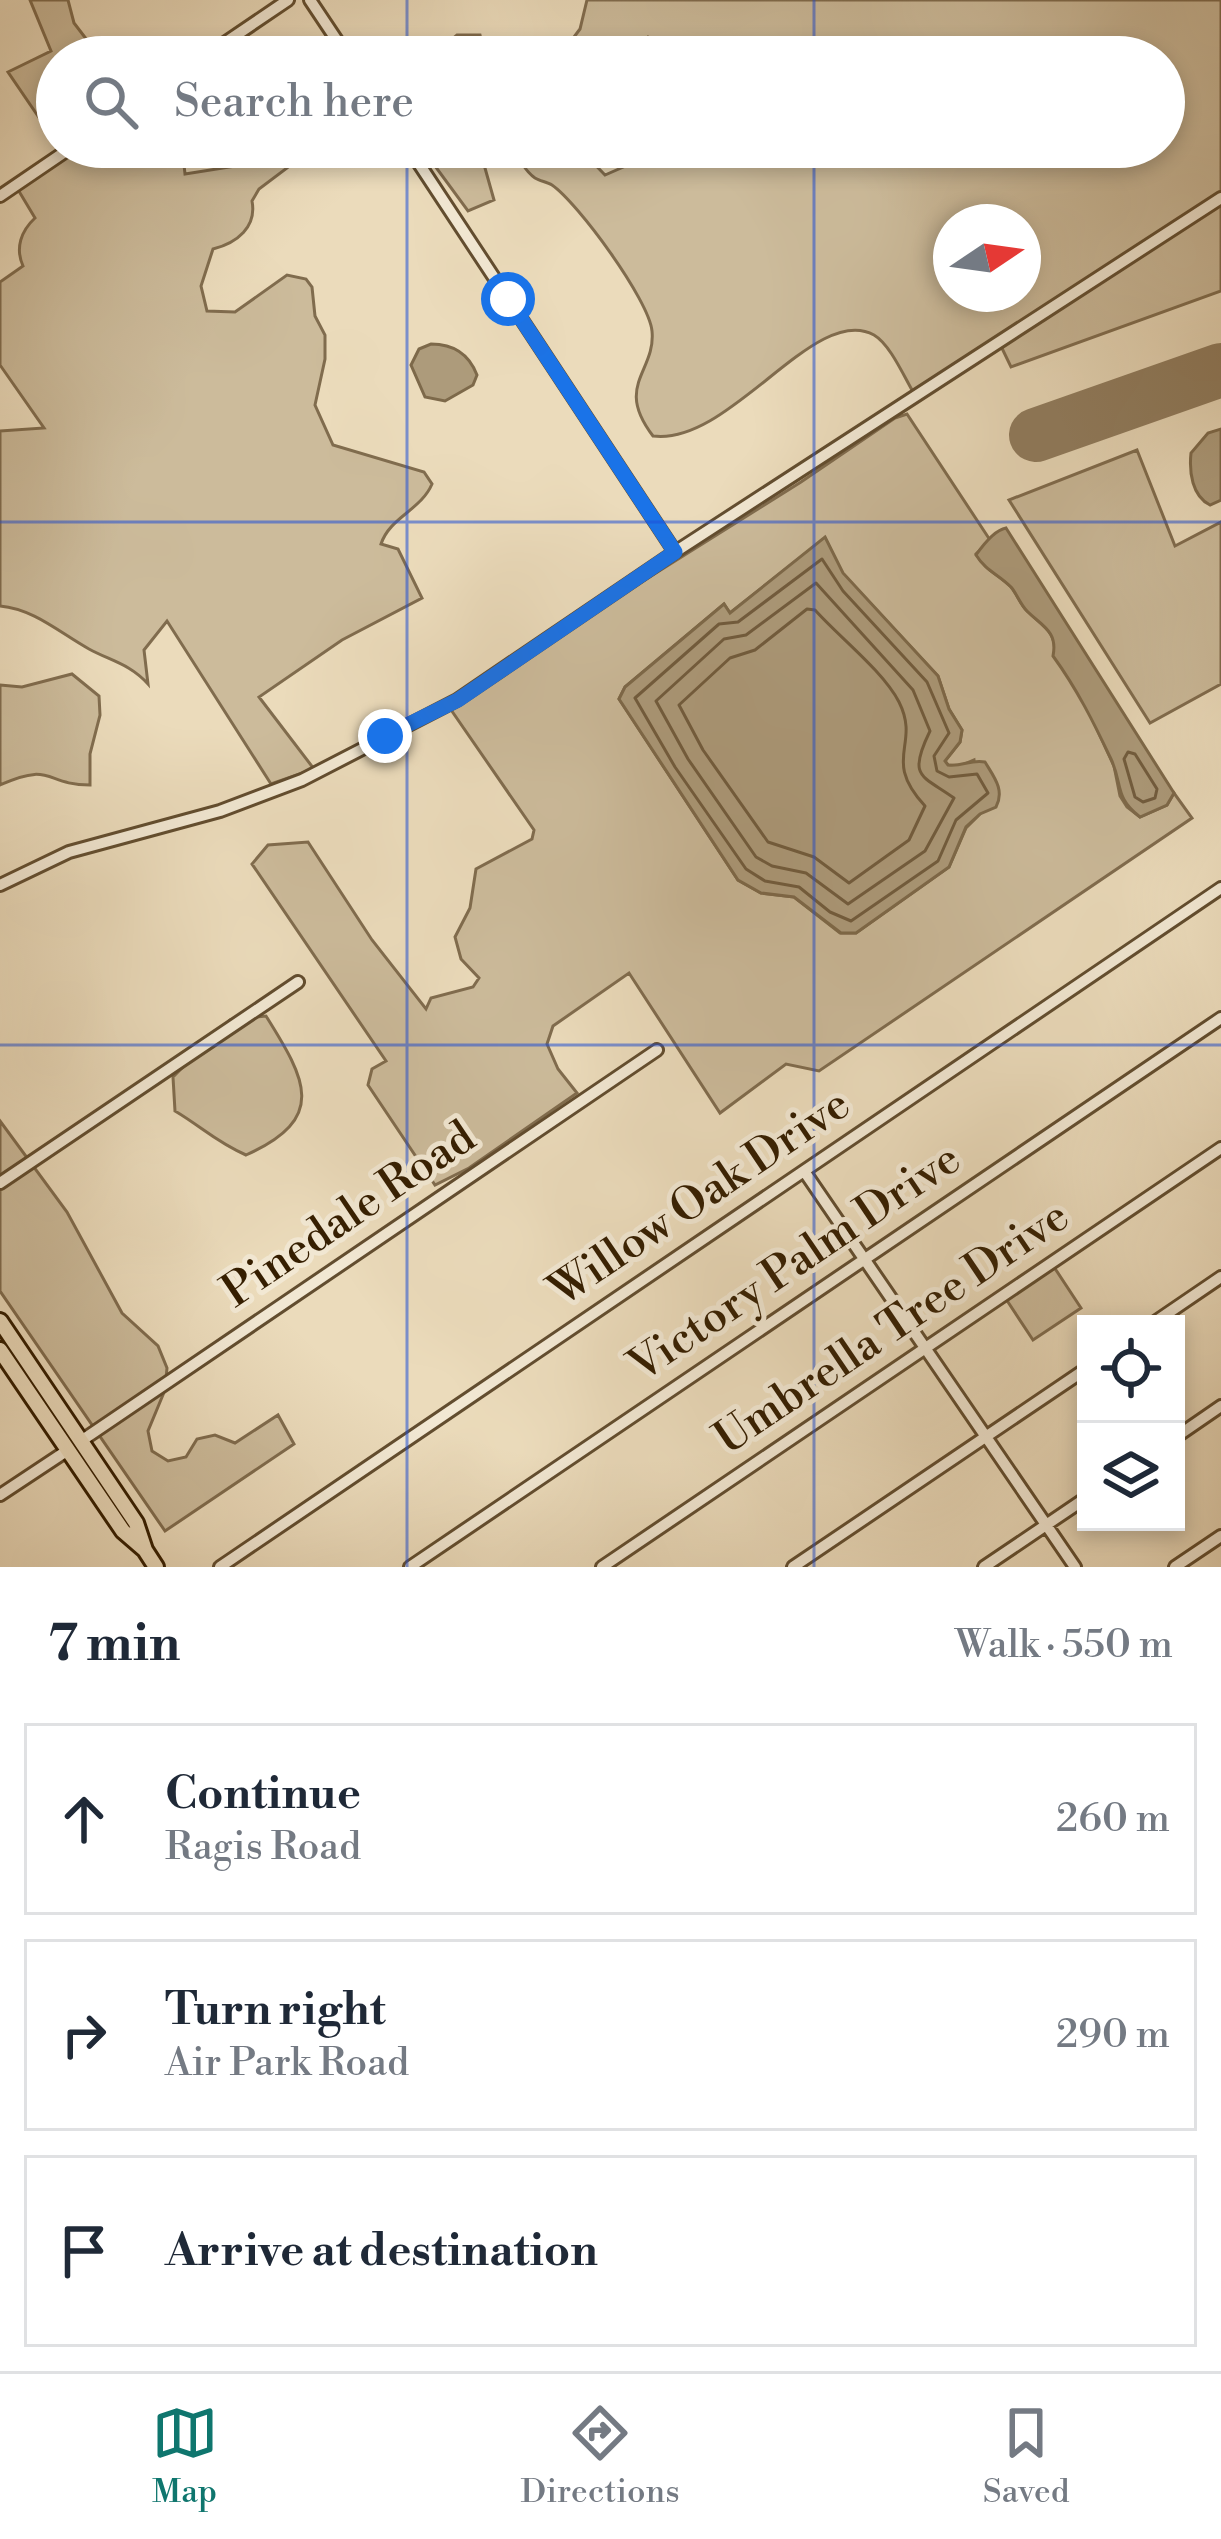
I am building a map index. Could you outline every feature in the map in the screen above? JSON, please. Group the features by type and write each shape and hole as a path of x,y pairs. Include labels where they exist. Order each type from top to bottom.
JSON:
{"main road":[{"path":"0,1321 123,1531 156,1567"},
{"path":"0,1350 74,1445"}],"street":[{"path":"235,36 288,0"},
{"path":"310,0 334,36"},
{"path":"0,196 41,168"},
{"path":"422,168 675,552"},
{"path":"0,886 69,851 220,811 302,781 458,700 675,552 1221,198"},
{"name":"Willow Oak Drive","path":"220,1567 1219,895"},
{"path":"0,1183 298,982"},
{"name":"Victory Palm Drive","path":"410,1567 1221,1018"},
{"name":"Pinedale Road","path":"0,1495 657,1050"},
{"name":"Umbrella Tree Drive","path":"602,1567 1221,1148"},
{"path":"804,1171 1075,1567"},
{"path":"1165,1315 1221,1277"},
{"path":"793,1567 1077,1375"},
{"path":"1185,1431 1221,1406"},
{"path":"984,1567 1077,1504"},
{"path":"1174,1567 1221,1535"}],"shaded area":[{"path":"30,0 68,0 74,23 84,36 45,36"},
{"path":"587,0 1221,0 1221,291 1011,367 999,342 916,397 880,340 851,330 825,338 798,355 712,420 682,433 653,436 637,404 639,380 652,345 652,331 639,298 611,253 564,195 524,168 598,168 605,175 621,168 1185,168 1185,36 575,36"},
{"path":"36,58 36,113 8,72"},
{"path":"45,168 184,168 185,174 223,168 287,168 259,189 243,232 213,249 201,286 207,311 235,312 287,275 306,279 325,335 315,405 333,445 424,472 432,484 381,544 398,549 422,598 342,640 259,697 314,769 271,784 167,621 144,650 148,684 127,667 35,617 0,606 0,431 44,428 0,365 0,282 23,266 21,240 35,218 17,188"},
{"path":"436,168 485,168 494,200 468,211"},
{"path":"907,414 990,540 976,554 980,560 1011,587 1051,635 1054,656 1082,697 1127,807 1140,817 1167,805 1174,793 1192,818 819,1071 786,1064 720,1113 629,973 553,1026 547,1044 558,1069 577,1093 469,1168 435,1185 368,1085 372,1069 386,1061 252,864 268,845 308,842 372,940 426,1009 431,998 473,987 479,978 461,959 455,937 470,908 476,869 532,839 534,830 447,704","holes":["825,538 842,573 938,676 962,730 960,742 945,761 960,766 974,760 980,814 966,828 949,867 856,933 840,933 794,897 761,893 738,880 619,699 625,687 724,604 730,613"]},
{"path":"1137,450 1175,546 1221,522 1221,684 1150,723 1009,500"},
{"path":"72,674 99,696 90,785 40,774 0,785 0,685 22,687"},
{"path":"266,1016 291,1060 302,1096 289,1127 246,1155 175,1111 173,1077 230,1020"},
{"path":"0,1121 67,1212 122,1313 158,1346 167,1368 165,1390 148,1431 152,1451 168,1461 186,1457 197,1439 215,1435 235,1443 278,1415 294,1444 165,1531 0,1291"},
{"path":"1054,1267 1081,1308 1033,1340 1006,1299"}],"water":[{"path":"431,344 465,356 477,375 473,385 445,401 425,397 411,365 419,349"},
{"path":"1221,429 1221,500 1210,505 1193,483 1191,453 1208,433"},
{"path":"1006,528 1174,793 1167,805 1140,817 1126,803 1098,732 1053,656 1051,635 1011,587 976,555"},
{"path":"825,537 843,573 938,676 962,730 960,742 945,761 948,765 985,762 999,795 996,807 966,827 949,867 856,933 841,933 794,897 761,893 738,880 619,699 625,687 724,604 730,613"}],"runway":[{"path":"1036,435 1221,370"}],"route":[{"path":"385,736 458,700 675,552 508,299"}]}
